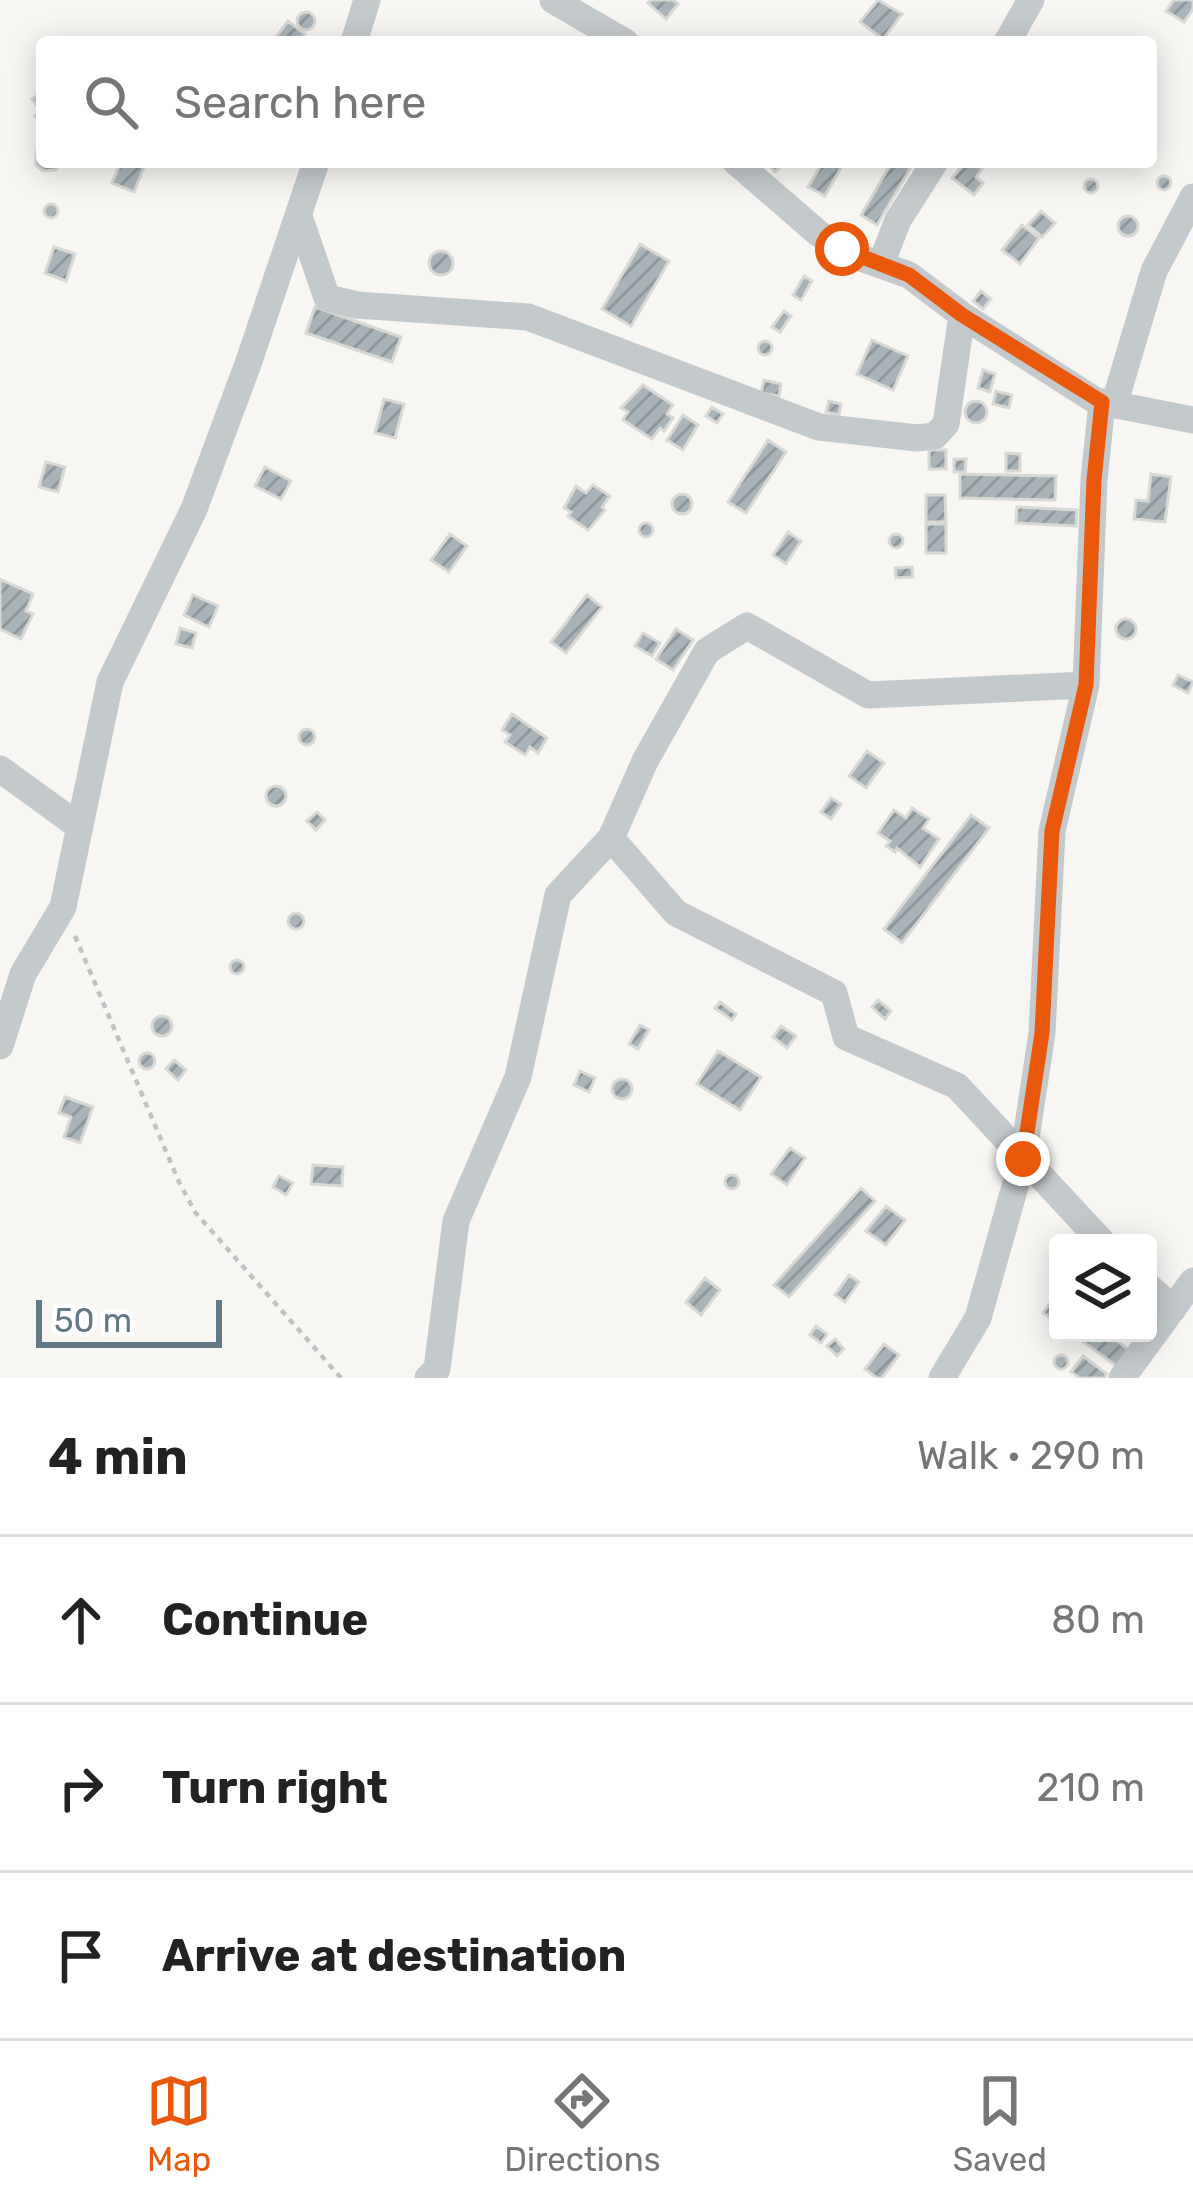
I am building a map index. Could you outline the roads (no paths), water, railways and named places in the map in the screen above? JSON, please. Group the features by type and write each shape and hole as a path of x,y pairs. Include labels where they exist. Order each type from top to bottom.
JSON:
{"street":[{"path":"356,36 367,0"},
{"path":"554,0 615,36"},
{"path":"1010,36 1031,0"},
{"path":"0,1046 23,974 64,907 110,682 194,509 314,168"},
{"path":"743,168 818,233 858,257 909,275 962,315 1108,403 1193,420"},
{"path":"881,264 898,220 931,168"},
{"path":"942,1378 978,1318 1023,1159 1042,1033 1052,831 1086,685 1094,480 1108,403 1154,271 1193,197"},
{"path":"298,216 327,298 527,317 819,427 917,439 935,436 946,424 962,315"},
{"path":"428,1378 437,1370 455,1221 518,1077 558,895 611,838 645,760 707,651 747,626 868,694 1086,685"},
{"path":"0,769 80,827"},
{"path":"611,838 676,913 834,993 846,1037 957,1086 1094,1234"},
{"path":"1122,1378 1193,1281"},
{"path":"1157,1295 1173,1310"}]}
